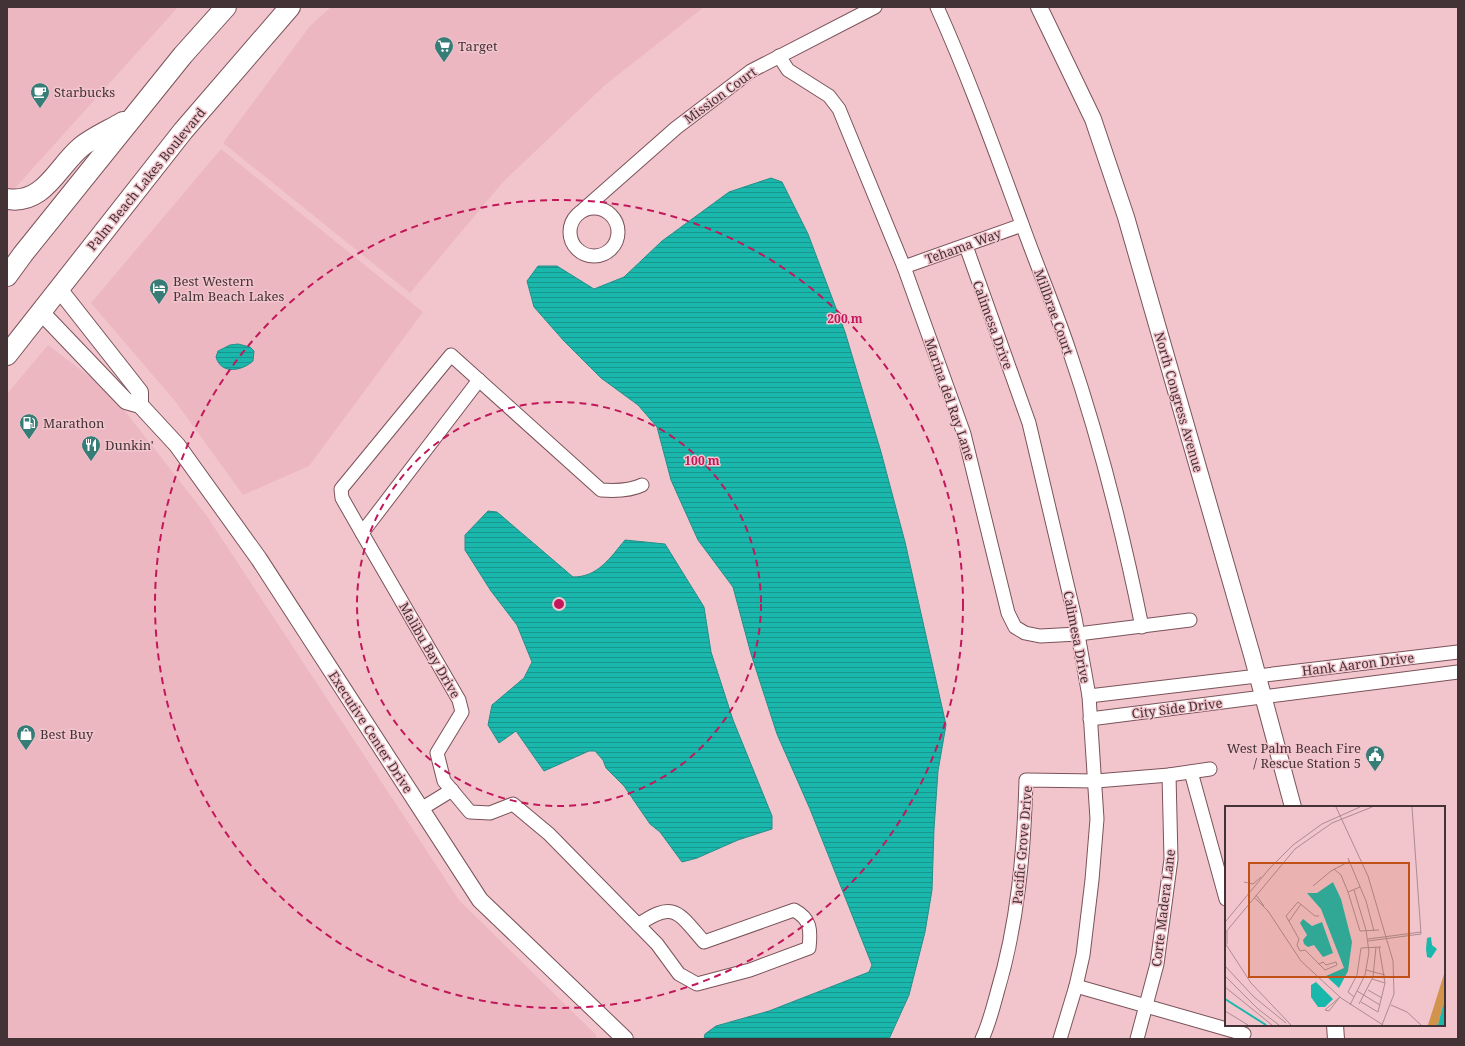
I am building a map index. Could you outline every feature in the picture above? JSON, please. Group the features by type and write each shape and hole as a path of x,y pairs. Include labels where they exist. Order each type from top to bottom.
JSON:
{"main road":[{"path":"7,276 183,55 226,7"},
{"name":"Palm Beach Lakes Boulevard","path":"7,355 183,131 290,7"},
{"path":"7,199 13,200 38,194 81,147 134,116"}],"street":[{"name":"Mission Court","path":"583,210 676,128 751,71 875,7"},
{"name":"Millbrae Court","path":"937,7 991,138 1069,349 1095,432 1125,545 1142,627"},
{"name":"North Congress Avenue","path":"1039,7 1093,119 1126,217 1258,675 1293,806"},
{"name":"Marina del Ray Lane","path":"779,56 788,70 828,96 839,109 904,267 964,434 1008,613 1015,627 1025,633 1040,636 1078,634 1190,620"},
{"name":"Tehama Way","path":"904,267 1022,225"},
{"name":"Calimesa Drive","path":"966,246 1029,422 1078,634 1088,696 1096,781 1097,819 1092,880 1083,955 1076,986 1060,1039"},
{"name":"Executive Center Drive","path":"59,289 140,392 140,405"},
{"name":"Executive Center Drive","path":"41,312 126,402 140,405 177,445 259,559 480,900 625,1039"},
{"name":"Malibu Bay Drive","path":"638,925 655,914 664,911 674,912 686,921 704,942 794,910 804,915 807,922 810,936 809,948 750,970 698,984 679,974 657,944 638,925 549,834 513,804 490,813 470,812 444,781 437,753 462,712 459,700 342,498 341,488 451,355 601,490 613,491 635,488 642,485"},
{"path":"362,533 480,380"},
{"name":"Hank Aaron Drive","path":"1258,675 1458,652"},
{"name":"Hank Aaron Drive","path":"1264,697 1458,672"},
{"name":"City Side Drive","path":"1088,696 1258,675"},
{"path":"1179,684 1183,707"},
{"path":"1124,691 1126,714"},
{"name":"City Side Drive","path":"1090,719 1264,697"},
{"name":"Pacific Grove Drive","path":"982,1039 1005,966 1017,905 1025,837 1026,780 1096,781 1168,775 1210,769"},
{"path":"1191,772 1225,895"},
{"name":"Corte Madera Lane","path":"1137,1039 1157,964 1171,859 1168,775"},
{"path":"421,809 452,790"},
{"path":"1076,986 1244,1033"},
{"path":"1335,1026 1336,1039"}],"shaded area":[{"path":"7,7 178,7 7,197"},
{"path":"331,7 704,7 604,86 503,182 410,293 223,143 310,26"},
{"path":"221,149 423,312 309,466 243,495 175,401 91,303"},
{"path":"48,345 110,392 207,516 459,900 597,1036 594,1039 7,1039 7,394"}],"water":[{"path":"771,178 782,182 808,234 845,332 881,452 905,542 946,725 938,771 932,890 925,932 909,995 889,1039 704,1039 705,1034 716,1026 769,1011 869,972 872,965 810,809 777,734 751,654 733,587 698,540 671,480 657,427 638,405 601,378 564,341 534,307 527,281 538,266 557,266 594,289 624,277 662,241 729,192"},
{"path":"238,344 250,347 254,351 253,361 238,369 232,370 222,367 216,357 218,351 230,345"},
{"path":"488,511 497,512 573,577 590,574 596,570 609,560 625,540 665,544 704,607 711,652 733,720 772,816 772,829 738,840 697,858 682,862 660,832 650,824 624,786 606,768 603,760 595,751 589,751 544,771 516,731 499,743 488,725 492,705 524,678 532,662 517,625 491,591 465,550 465,535"}],"place":[{"name":"Target","path":"444,63"},
{"name":"Starbucks","path":"40,109"},
{"name":"Best Western Palm Beach Lakes","path":"159,305"},
{"name":"Marathon","path":"29,440"},
{"name":"Dunkin'","path":"91,462"},
{"name":"Best Buy","path":"26,751"},
{"name":"West Palm Beach Fire / Rescue Station 5","path":"1375,772"}]}
